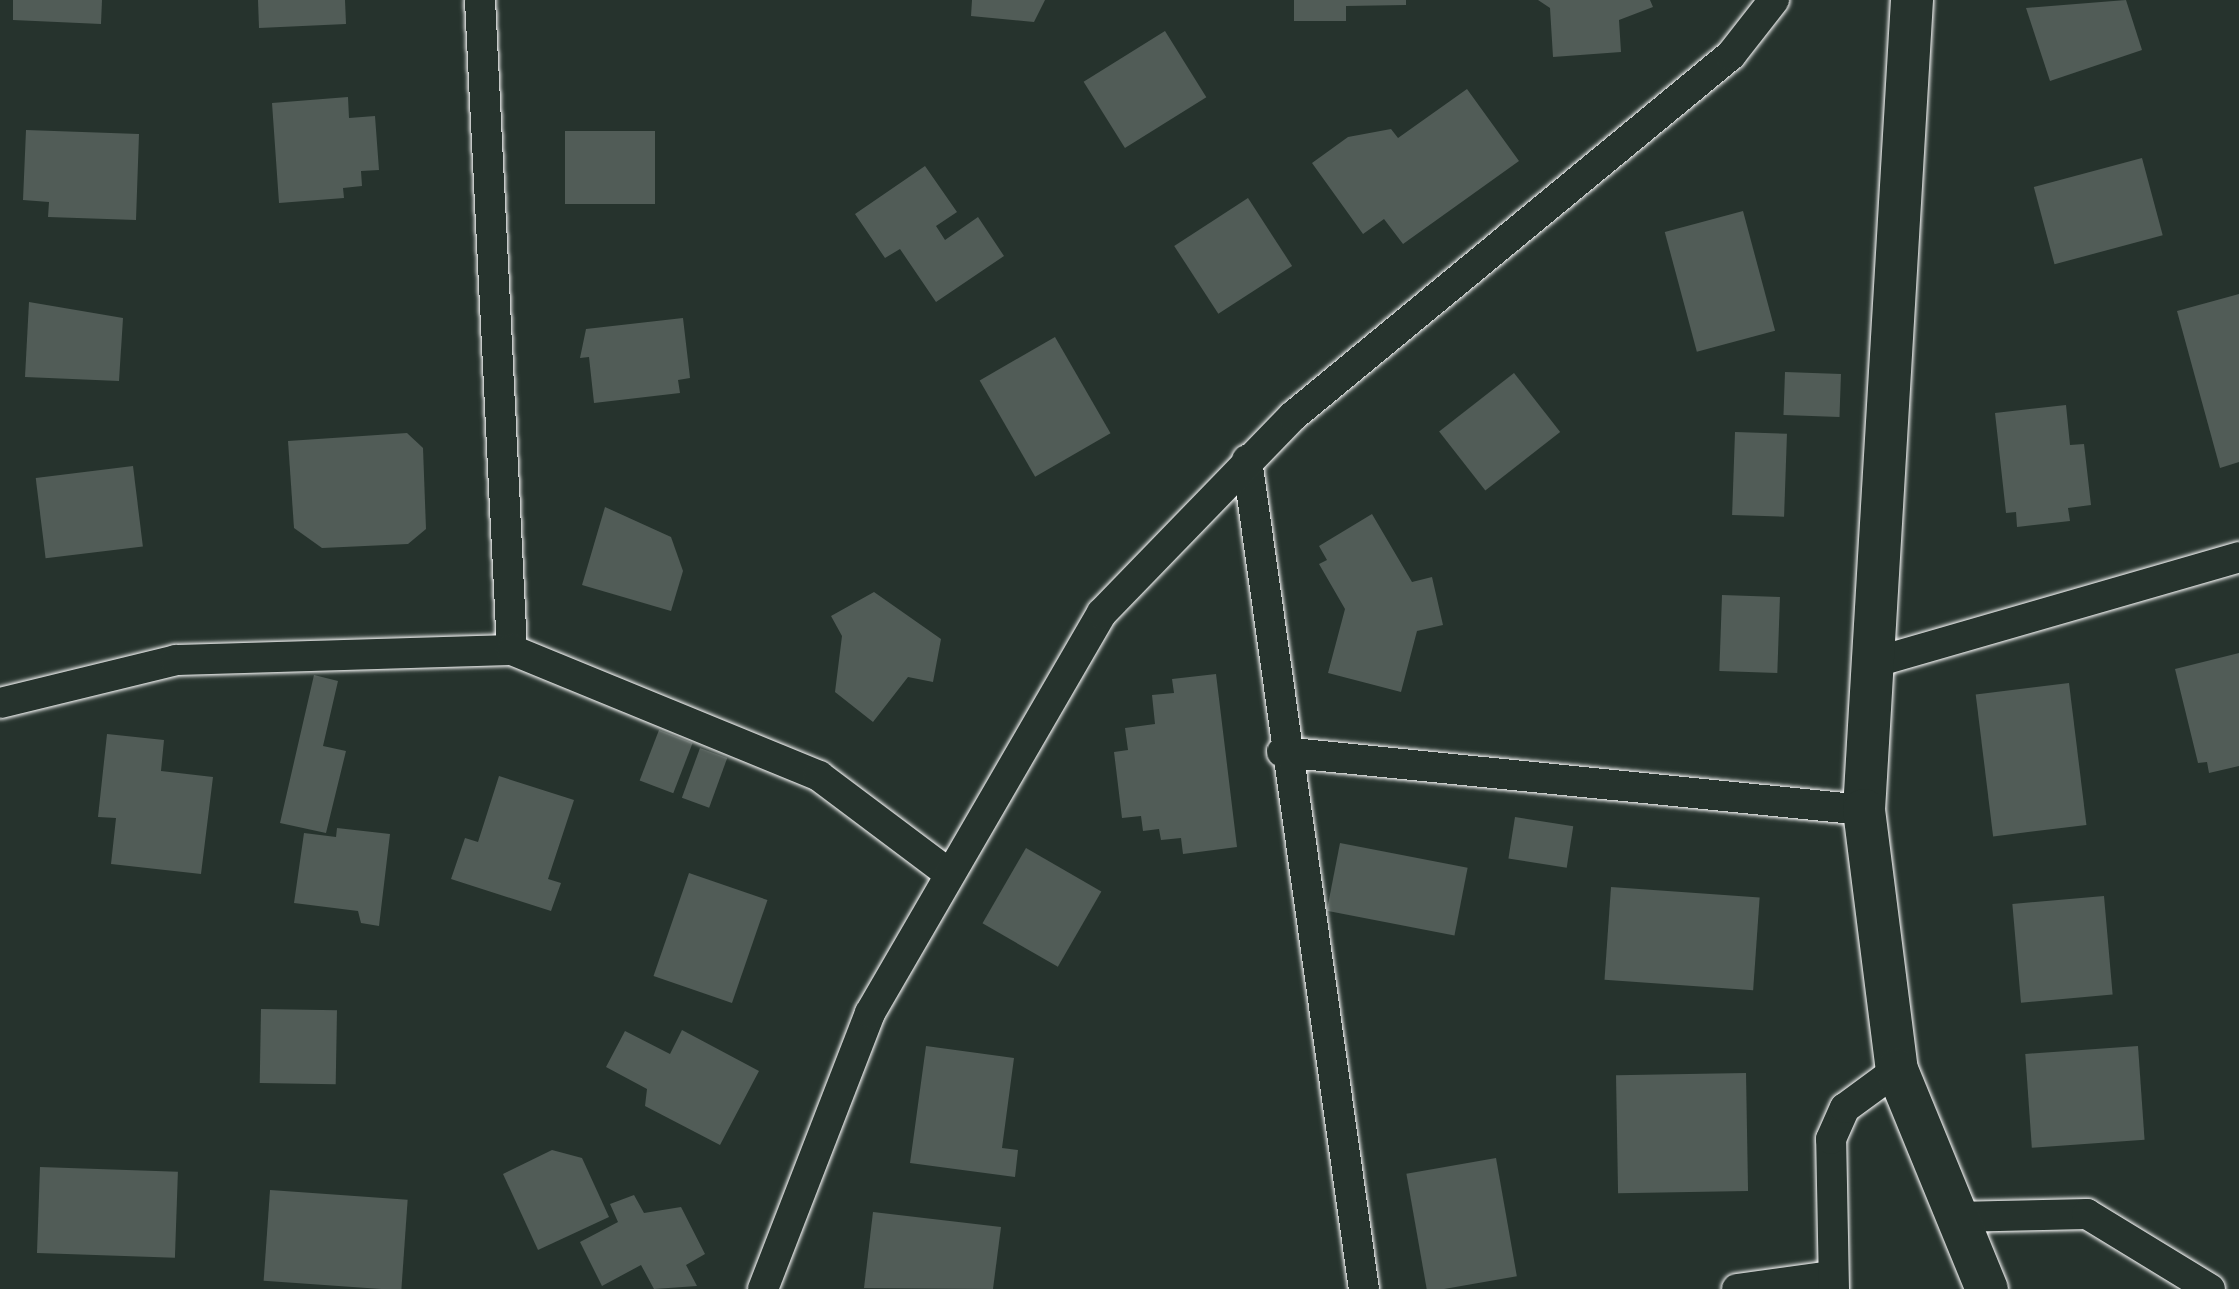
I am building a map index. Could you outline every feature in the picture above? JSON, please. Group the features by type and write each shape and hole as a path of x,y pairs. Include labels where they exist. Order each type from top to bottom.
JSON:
{"main road":[{"path":"1912,0 1876,662 1864,810 1897,1070 1987,1289"}],"street":[{"path":"480,0 512,650"},
{"path":"763,1289 870,1013 947,872 1102,613 1246,460 1450,278 1730,56 1774,0"},
{"path":"1246,460 1282,752 1364,1289"},
{"path":"1876,662 2239,557"},
{"path":"0,703 176,660 512,650 819,776 947,872"},
{"path":"1282,752 1864,810"},
{"path":"1737,1289 1833,1282 1830,1139 1844,1108 1897,1070"},
{"path":"1955,1216 2086,1214 2210,1289"}],"building":[{"path":"13,0 102,0 101,24 13,20"},
{"path":"258,0 345,0 346,24 259,28"},
{"path":"972,0 1045,0 1034,22 971,16"},
{"path":"1294,0 1406,0 1406,5 1346,6 1346,21 1294,21"},
{"path":"1538,0 1650,0 1653,7 1619,20 1621,52 1553,57 1550,8"},
{"path":"2126,0 2142,50 2050,81 2026,8"},
{"path":"1165,31 1206,97 1125,148 1084,82"},
{"path":"1467,89 1519,161 1403,244 1384,219 1363,234 1312,163 1348,137 1391,129 1398,138"},
{"path":"348,97 349,118 375,116 379,170 361,171 362,186 343,188 344,198 279,203 272,103"},
{"path":"26,130 139,134 136,220 48,217 49,202 23,200"},
{"path":"565,131 655,131 655,204 565,204"},
{"path":"2142,158 2163,235 2055,264 2034,187"},
{"path":"925,166 957,212 936,226 945,240 978,217 1004,256 936,302 900,249 885,258 855,214"},
{"path":"1248,198 1292,266 1218,314 1174,246"},
{"path":"1743,211 1775,331 1697,352 1665,232"},
{"path":"2239,294 2239,462 2220,468 2177,311"},
{"path":"29,302 123,318 119,381 25,377"},
{"path":"683,318 690,378 678,380 680,393 594,403 589,357 580,358 586,329"},
{"path":"1055,337 1110,433 1035,477 980,380"},
{"path":"1785,372 1841,374 1839,417 1783,415"},
{"path":"1514,373 1560,432 1485,491 1439,431"},
{"path":"2066,405 2070,445 2084,444 2091,505 2068,508 2070,521 2017,527 2016,512 2006,513 1995,413"},
{"path":"1735,432 1787,434 1784,517 1732,515"},
{"path":"407,433 423,448 426,529 408,544 322,548 294,528 288,441"},
{"path":"133,466 143,546 46,558 36,478"},
{"path":"605,507 671,537 683,571 671,611 582,585"},
{"path":"1372,514 1412,582 1432,577 1443,625 1417,631 1401,692 1328,673 1345,609 1319,564 1327,560 1319,546"},
{"path":"874,592 941,639 933,682 908,677 873,722 835,692 842,636 831,616"},
{"path":"1722,595 1780,597 1777,673 1719,671"},
{"path":"2239,653 2239,766 2209,773 2207,762 2198,763 2175,669"},
{"path":"1216,674 1237,847 1183,854 1181,838 1161,840 1159,829 1143,831 1141,816 1122,818 1114,752 1128,750 1125,728 1155,724 1152,695 1174,693 1172,679"},
{"path":"314,675 338,681 323,746 346,751 326,833 280,823"},
{"path":"2069,683 2086,825 1993,836 1976,694"},
{"path":"659,730 693,743 673,793 640,780"},
{"path":"107,734 164,740 161,771 213,777 201,874 111,864 116,818 98,817"},
{"path":"700,748 727,758 709,808 682,798"},
{"path":"499,776 574,800 548,879 561,883 551,911 451,879 465,838 478,842"},
{"path":"1515,817 1573,826 1567,868 1508,858"},
{"path":"337,828 390,834 379,926 361,923 358,911 294,903 304,833 336,837"},
{"path":"1340,843 1468,868 1454,936 1327,911"},
{"path":"1026,848 1101,891 1058,967 982,923"},
{"path":"689,873 767,900 732,1003 654,976"},
{"path":"1611,887 1760,897 1753,990 1605,980"},
{"path":"2104,896 2113,995 2021,1003 2012,904"},
{"path":"261,1009 337,1010 336,1084 260,1083"},
{"path":"682,1030 759,1071 720,1145 645,1106 647,1089 606,1067 625,1031 670,1054"},
{"path":"926,1046 1014,1058 1002,1148 1018,1150 1015,1177 910,1163"},
{"path":"2138,1046 2145,1140 2032,1148 2025,1054"},
{"path":"1746,1073 1748,1191 1618,1193 1616,1075"},
{"path":"552,1150 582,1158 609,1217 538,1250 503,1174"},
{"path":"1496,1158 1517,1276 1427,1289 1406,1174"},
{"path":"40,1167 178,1172 175,1258 37,1253"},
{"path":"270,1190 408,1200 401,1289 264,1281"},
{"path":"634,1195 644,1213 681,1207 705,1254 686,1265 697,1286 654,1289 641,1265 602,1286 580,1242 618,1222 610,1204"},
{"path":"873,1212 1001,1227 993,1289 864,1288"}]}
